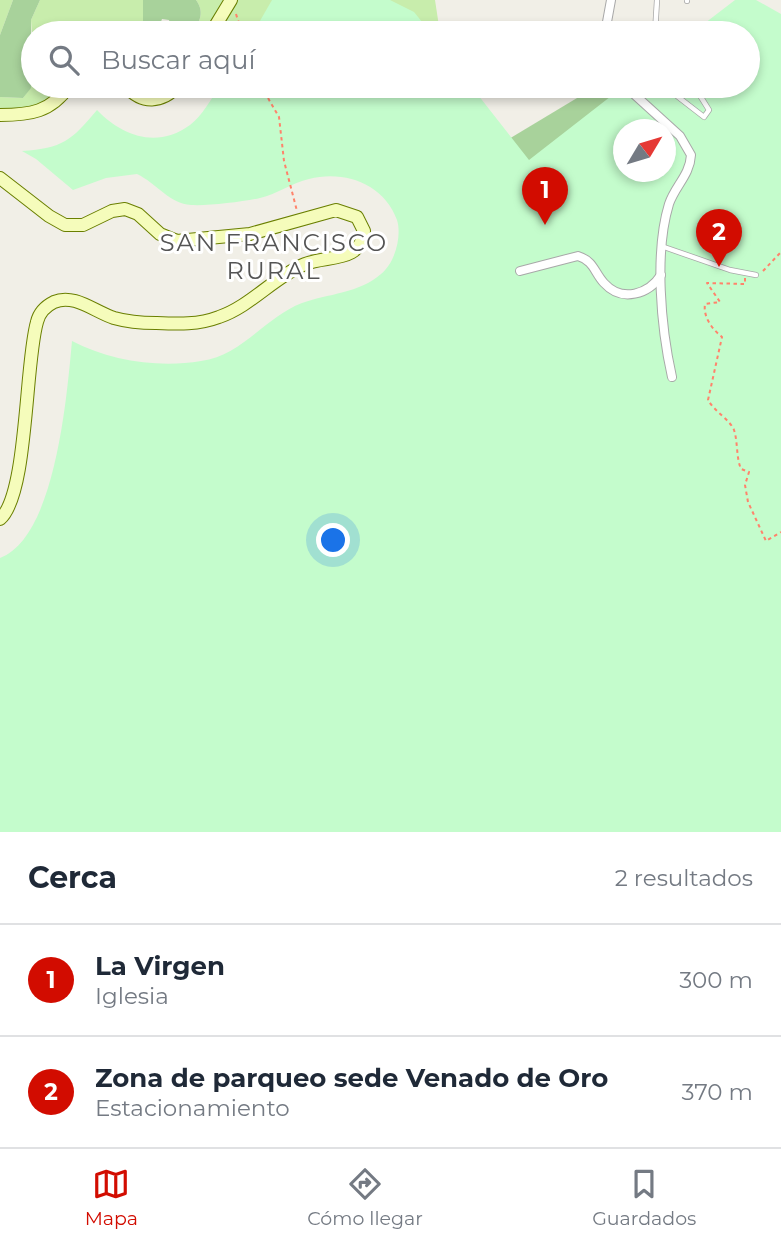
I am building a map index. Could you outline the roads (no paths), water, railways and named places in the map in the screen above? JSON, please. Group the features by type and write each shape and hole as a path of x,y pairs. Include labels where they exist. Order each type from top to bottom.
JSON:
{"main road":[{"path":"221,21 233,6"},
{"path":"0,116 46,109 57,98"},
{"path":"0,178 54,220 71,226 88,224 112,211 125,209 138,214 160,234 183,241 240,235 299,222 326,211 344,211 357,217 364,231 363,238 350,254 301,266 230,313 208,321 183,324 131,321 67,300 52,303 44,310 36,324 29,397 12,500 0,519"}],"street":[{"path":"608,21 611,0"},
{"path":"638,98 691,151 689,170 668,208 661,275 662,322 672,377"},
{"path":"520,271 578,256 594,266 607,287 622,294 632,294 655,285 661,275"}],"lane":[{"path":"656,21 657,0"},
{"path":"679,98 704,117 709,110 702,98"},
{"path":"664,247 756,275"}],"place":[{"name":"La Virgen","path":"545,225"},
{"name":"Zona de parqueo sede Venado de Oro","path":"719,267"}],"district":[{"name":"SAN FRANCISCO RURAL","path":"274,257"}]}
